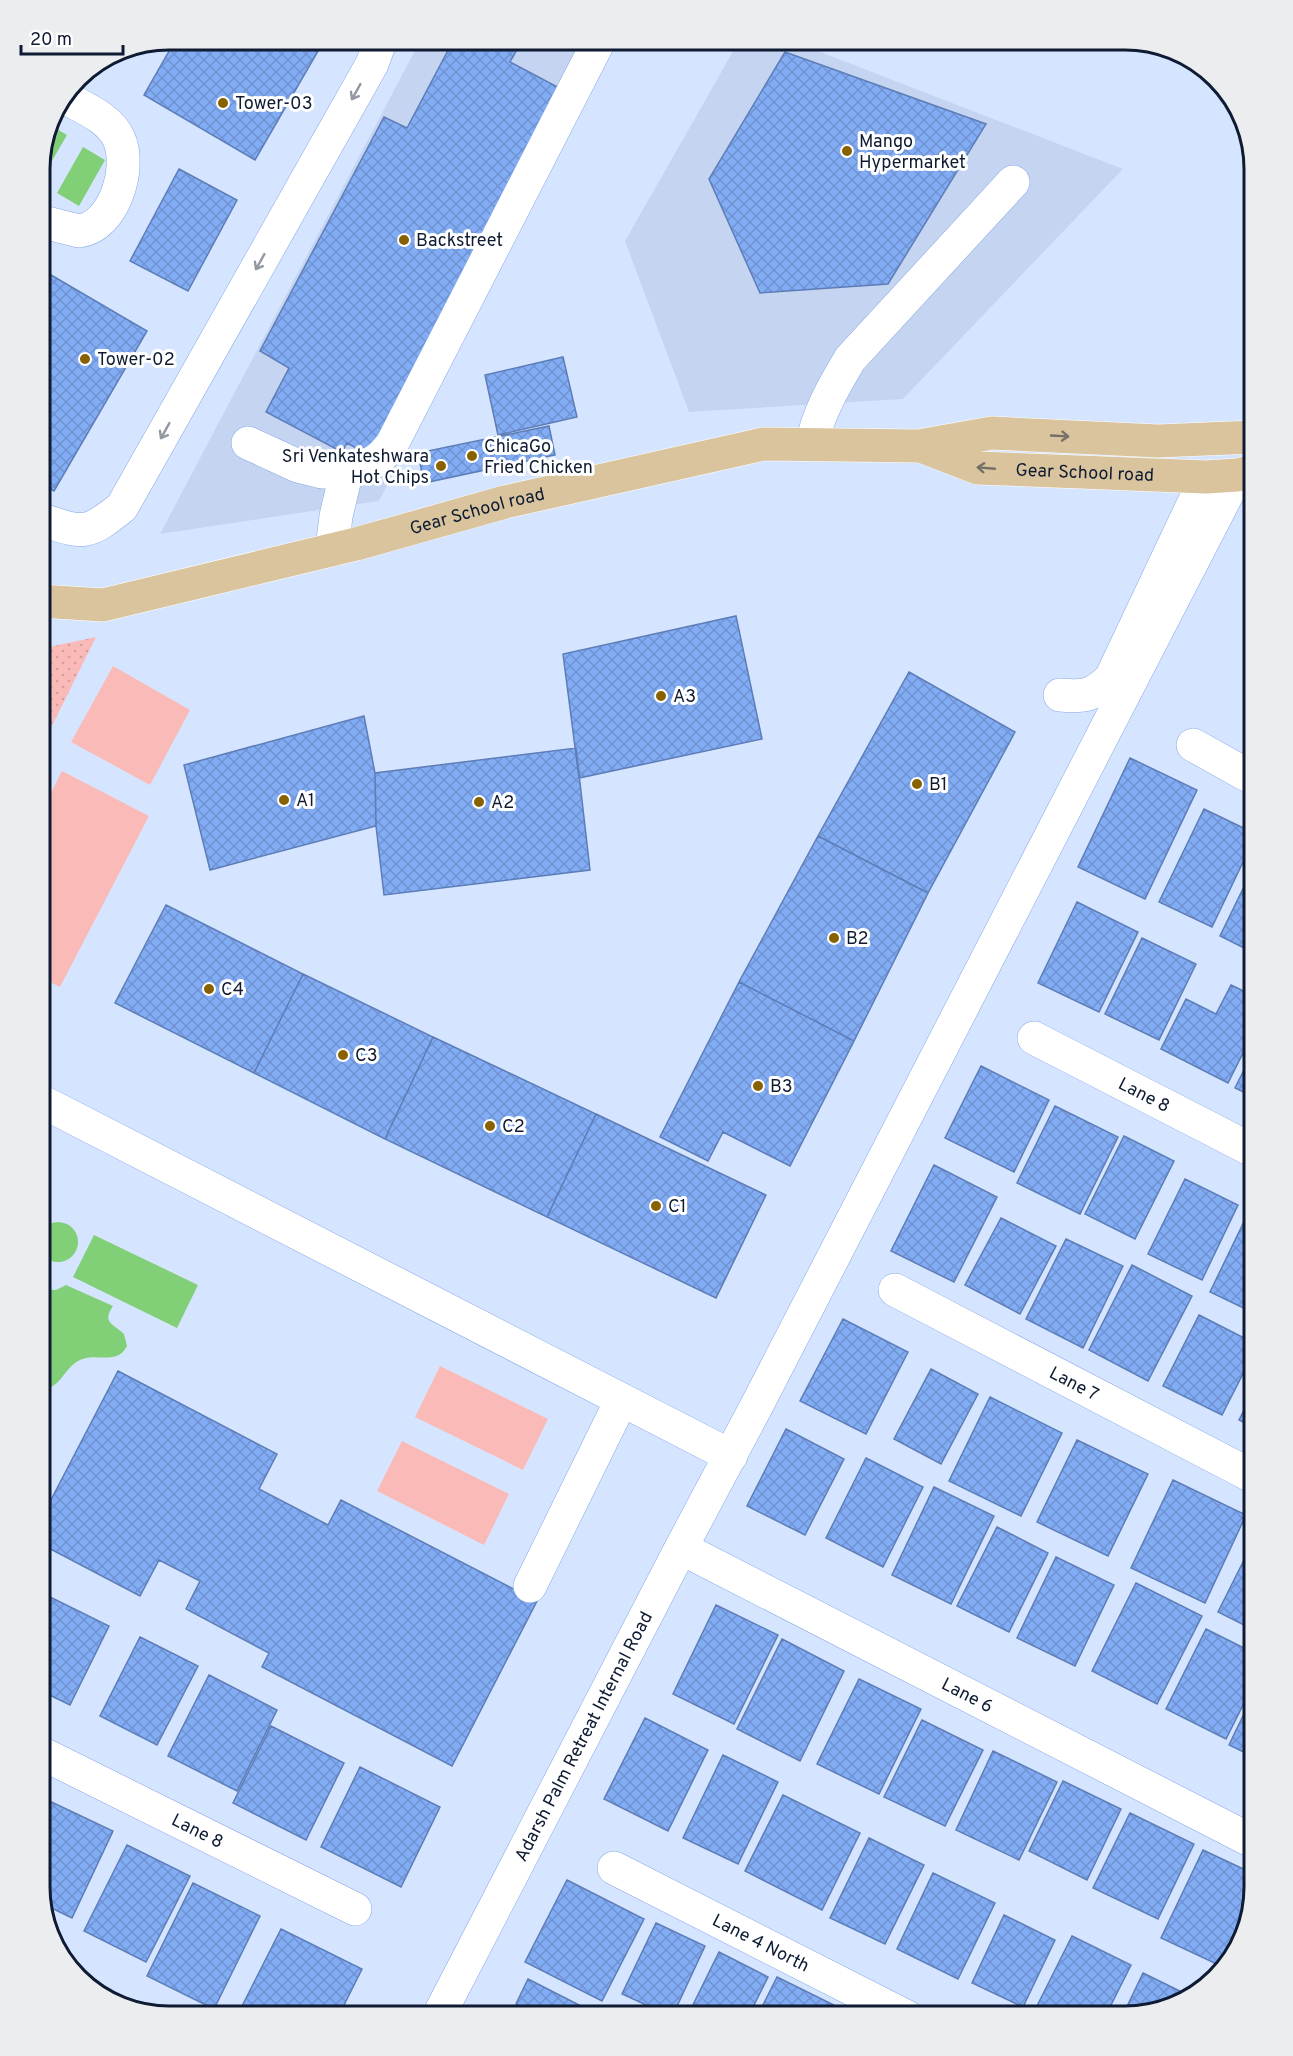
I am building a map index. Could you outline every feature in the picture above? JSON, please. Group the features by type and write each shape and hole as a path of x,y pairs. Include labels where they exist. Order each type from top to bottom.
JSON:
{"main road":[{"name":"Gear School road","path":"50,603 103,605 332,550 505,502 763,444 919,446 992,433 1158,441 1244,437"},
{"name":"Gear School road","path":"919,446 978,468 1232,474"}],"street":[{"path":"50,523 79,532 101,524 122,507 372,64 377,50"},
{"path":"248,442 298,466 322,472 347,470 369,465 381,459 392,444 594,50"},
{"path":"50,224 79,231 99,223 115,201 123,172 123,155 119,139 110,126 71,101"},
{"path":"812,444 815,427 831,391 850,359 1013,182"},
{"path":"332,550 336,516 347,470"},
{"path":"1060,695 1083,697 1099,690 1111,678 1232,474"},
{"name":"Adarsh Palm Retreat Internal Road","path":"444,2006 681,1548 758,1405 1232,474"},
{"path":"1193,745 1244,773"},
{"name":"Lane 8","path":"1034,1038 1244,1146"},
{"path":"50,1106 730,1456"},
{"name":"Lane 7","path":"895,1290 1244,1472"},
{"path":"530,1586 621,1401"},
{"name":"Lane 6","path":"681,1548 1244,1837"},
{"name":"Lane 8","path":"50,1757 355,1909"},
{"name":"Lane 4 North","path":"615,1868 885,2006"}],"shaded area":[{"name":"Backstreet","path":"415,50 612,50 379,501 160,534"},
{"path":"734,50 815,50 1123,169 903,399 689,412 625,241"},
{"path":"57,129 67,135 50,164"},
{"path":"83,147 105,160 79,206 57,193"},
{"path":"96,637 50,730 50,647"},
{"path":"113,666 190,710 150,785 71,742"},
{"path":"62,771 149,816 60,987 50,982 50,794"},
{"path":"58,1222 66,1224 76,1234 78,1242 72,1256 58,1262 50,1260 50,1224"},
{"path":"94,1235 198,1285 177,1328 73,1277"},
{"path":"66,1285 113,1306 108,1316 110,1323 124,1334 127,1346 118,1356 80,1360 50,1388 50,1290 56,1290"},
{"path":"440,1366 548,1419 523,1470 415,1417"},
{"path":"402,1441 509,1494 484,1545 377,1491"}],"building":[{"name":"Tower-03","path":"170,50 319,50 255,160 144,95"},
{"name":"Backstreet","path":"448,50 517,50 510,62 567,92 373,457 347,443 342,452 266,412 289,368 260,351 384,117 407,128"},
{"name":"Mango Hypermarket","path":"785,52 986,124 888,284 760,293 709,179"},
{"path":"179,169 237,200 188,291 130,261"},
{"name":"Tower-02","path":"50,274 147,331 54,491 50,489"},
{"path":"563,357 577,417 498,435 485,375"},
{"path":"549,426 555,455 424,483 418,453"},
{"name":"A3","path":"736,616 762,739 579,778 563,654"},
{"name":"B1","path":"909,672 1015,732 928,893 818,836"},
{"name":"A1","path":"364,716 375,773 376,826 210,870 184,765"},
{"name":"A2","path":"576,748 590,870 384,895 376,826 375,773"},
{"path":"1130,758 1197,790 1145,899 1078,867"},
{"path":"1204,809 1244,828 1244,860 1212,927 1159,902"},
{"name":"B2","path":"818,836 928,893 854,1041 739,982"},
{"path":"1244,887 1244,948 1220,936"},
{"path":"1077,902 1138,932 1099,1012 1038,983"},
{"name":"C4","path":"166,905 303,974 254,1073 115,1003"},
{"path":"1142,938 1196,964 1159,1040 1105,1014"},
{"name":"C3","path":"303,974 433,1037 385,1139 254,1073"},
{"name":"B3","path":"739,982 854,1041 790,1166 723,1132 708,1161 660,1137"},
{"path":"1231,985 1244,991 1244,1051 1228,1083 1161,1049 1186,999 1216,1014"},
{"name":"C2","path":"433,1037 596,1114 547,1217 385,1139"},
{"path":"981,1066 1049,1100 1014,1172 945,1138"},
{"path":"1244,1070 1244,1092 1235,1088"},
{"path":"1055,1106 1118,1137 1080,1214 1017,1183"},
{"name":"C1","path":"596,1114 766,1195 716,1298 547,1217"},
{"path":"1124,1136 1174,1161 1135,1239 1085,1214"},
{"path":"934,1165 997,1197 954,1282 891,1251"},
{"path":"1185,1179 1238,1205 1202,1280 1148,1254"},
{"path":"1001,1218 1056,1246 1020,1314 965,1285"},
{"path":"1244,1222 1244,1308 1210,1292"},
{"path":"1066,1239 1123,1266 1083,1348 1026,1319"},
{"path":"1132,1265 1192,1296 1148,1381 1089,1350"},
{"path":"1199,1315 1244,1338 1244,1372 1222,1415 1163,1386"},
{"path":"843,1319 908,1352 866,1434 800,1401"},
{"path":"931,1369 978,1394 941,1464 894,1439"},
{"path":"118,1371 277,1454 259,1489 328,1525 341,1500 537,1601 452,1766 262,1667 269,1653 186,1609 200,1581 159,1560 140,1596 50,1549 50,1502"},
{"path":"990,1397 1062,1433 1021,1516 949,1481"},
{"path":"1244,1410 1244,1423 1239,1420"},
{"path":"786,1429 844,1459 805,1535 747,1506"},
{"path":"1077,1440 1148,1474 1108,1556 1037,1522"},
{"path":"866,1458 923,1487 883,1567 826,1538"},
{"path":"1173,1480 1244,1514 1244,1519 1205,1603 1131,1568"},
{"path":"934,1487 994,1516 951,1604 892,1575"},
{"path":"997,1527 1048,1553 1009,1632 957,1606"},
{"path":"1056,1557 1114,1585 1075,1666 1017,1638"},
{"path":"1244,1560 1244,1625 1218,1612"},
{"path":"1136,1583 1202,1616 1157,1704 1092,1671"},
{"path":"50,1597 109,1626 70,1705 50,1695"},
{"path":"716,1605 778,1635 734,1724 673,1694"},
{"path":"1206,1629 1244,1648 1244,1703 1226,1739 1166,1709"},
{"path":"140,1637 198,1666 157,1745 100,1716"},
{"path":"782,1639 844,1671 800,1761 737,1729"},
{"path":"209,1675 277,1710 237,1791 168,1756"},
{"path":"859,1679 921,1709 879,1794 817,1764"},
{"path":"1244,1714 1244,1752 1229,1745"},
{"path":"645,1718 708,1750 668,1831 604,1799"},
{"path":"922,1720 983,1750 945,1826 884,1797"},
{"path":"271,1726 344,1763 306,1840 233,1803"},
{"path":"993,1751 1057,1782 1019,1860 956,1830"},
{"path":"723,1755 778,1782 738,1864 683,1838"},
{"path":"360,1767 440,1807 401,1887 321,1847"},
{"path":"1063,1781 1121,1809 1087,1880 1029,1851"},
{"path":"783,1795 860,1833 822,1910 745,1871"},
{"path":"50,1801 113,1831 72,1918 52,1908"},
{"path":"1130,1813 1194,1844 1158,1919 1093,1888"},
{"path":"869,1838 924,1865 885,1944 830,1918"},
{"path":"127,1845 190,1876 146,1962 84,1931"},
{"path":"1203,1850 1244,1869 1244,1887 1239,1918 1231,1940 1216,1964 1161,1938"},
{"path":"933,1873 995,1903 958,1979 897,1949"},
{"path":"567,1880 644,1919 602,2001 525,1962"},
{"path":"193,1883 260,1916 215,2006 208,2006 147,1976"},
{"path":"1004,1915 1055,1940 1023,2006 972,1983"},
{"path":"656,1923 705,1946 677,2006 648,2006 622,1994"},
{"path":"281,1929 362,1969 344,2006 242,2006"},
{"path":"1072,1936 1131,1965 1110,2006 1037,2006"},
{"path":"719,1952 768,1977 754,2006 692,2006"},
{"path":"1143,1973 1181,1992 1155,2002 1127,2006"},
{"path":"777,1977 836,2006 762,2006"},
{"path":"528,1979 581,2006 520,2006 516,2004"}],"place":[{"name":"Tower-03","path":"223,103"},
{"name":"Mango Hypermarket","path":"847,151"},
{"name":"Backstreet","path":"404,240"},
{"name":"Tower-02","path":"85,359"},
{"name":"ChicaGo Fried Chicken","path":"472,456"},
{"name":"Sri Venkateshwara Hot Chips","path":"441,466"},
{"name":"A3","path":"661,696"},
{"name":"B1","path":"917,784"},
{"name":"A1","path":"284,800"},
{"name":"A2","path":"479,802"},
{"name":"B2","path":"834,938"},
{"name":"C4","path":"209,989"},
{"name":"C3","path":"343,1055"},
{"name":"B3","path":"758,1086"},
{"name":"C2","path":"490,1126"},
{"name":"C1","path":"656,1206"}]}
